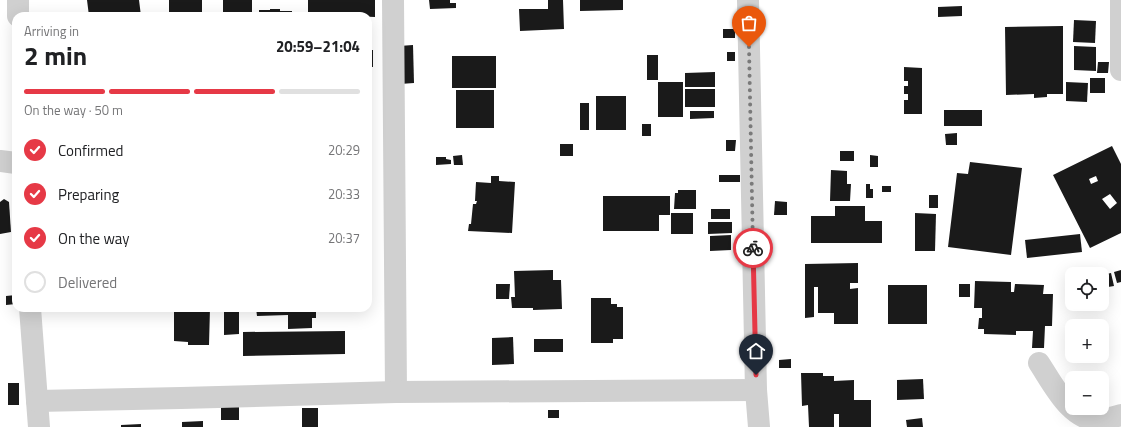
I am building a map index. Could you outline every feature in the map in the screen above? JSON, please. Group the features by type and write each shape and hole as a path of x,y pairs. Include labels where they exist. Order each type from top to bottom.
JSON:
{"street":[{"path":"18,0 18,12"},
{"path":"393,0 396,392"},
{"path":"748,0 756,390 759,427"},
{"path":"1121,0 1121,70"},
{"path":"0,161 12,162"},
{"path":"30,312 39,427"},
{"path":"1039,363 1065,401 1072,409 1085,418 1099,420 1121,415"},
{"path":"37,401 396,392 756,390"}],"building":[{"path":"87,0 139,0 140,12 88,12"},
{"path":"169,0 202,0 202,12 169,12"},
{"path":"223,0 252,0 252,12 223,12"},
{"path":"308,0 375,0 375,17 372,17 372,12 308,12"},
{"path":"429,0 450,0 450,3 456,3 456,8 430,9"},
{"path":"548,0 563,0 564,29 520,31 519,9 548,9"},
{"path":"580,0 623,0 623,10 580,11"},
{"path":"962,6 962,16 938,17 938,7"},
{"path":"280,9 280,11 292,12 259,12 259,10"},
{"path":"1074,20 1096,21 1095,43 1073,42"},
{"path":"1063,26 1063,94 1047,94 1047,97 1034,98 1034,94 1006,95 1005,27"},
{"path":"723,29 735,29 735,38 723,38"},
{"path":"413,45 414,83 400,84 399,46"},
{"path":"1074,46 1096,47 1096,71 1074,70"},
{"path":"372,50 373,50 372,67"},
{"path":"727,52 735,52 735,61 727,61"},
{"path":"647,55 658,55 658,80 647,80"},
{"path":"452,56 496,56 496,88 452,88"},
{"path":"1098,62 1109,62 1108,73 1097,73"},
{"path":"904,67 922,68 922,114 904,114 904,100 908,100 908,94 904,94 904,86 908,86 908,81 904,81"},
{"path":"715,72 715,87 685,87 685,73"},
{"path":"1090,78 1105,78 1105,93 1090,93"},
{"path":"658,82 683,82 683,117 658,117"},
{"path":"1066,82 1088,83 1087,102 1066,101"},
{"path":"685,89 715,89 715,107 685,107"},
{"path":"456,90 494,90 494,128 456,128"},
{"path":"596,96 626,96 626,130 596,130"},
{"path":"580,103 589,103 589,130 580,130"},
{"path":"944,110 982,110 982,126 944,126"},
{"path":"690,111 714,111 714,118 690,119"},
{"path":"642,124 651,124 651,136 642,136"},
{"path":"957,133 957,145 946,145 945,134"},
{"path":"726,140 736,140 735,151 726,151"},
{"path":"560,144 573,144 573,156 560,156"},
{"path":"1112,146 1121,164 1121,233 1090,248 1053,175","holes":["1096,176 1098,181 1091,184 1089,179","1110,194 1117,203 1110,209 1102,199"]},
{"path":"840,151 854,151 854,161 840,161"},
{"path":"462,155 463,165 454,165 453,156"},
{"path":"870,155 878,156 878,167 870,167"},
{"path":"436,157 446,157 446,159 451,160 451,164 436,165"},
{"path":"970,162 1022,168 1011,255 948,247 957,173 968,174"},
{"path":"831,170 847,171 847,184 851,184 850,201 830,201"},
{"path":"719,175 740,175 740,182 719,182"},
{"path":"491,176 499,176 499,181 515,182 512,233 468,231 469,224 471,224 473,204 476,204 477,201 475,201 476,182 491,183"},
{"path":"866,184 870,184 870,189 873,189 873,198 866,198"},
{"path":"882,186 891,186 891,192 882,192"},
{"path":"678,190 696,190 696,209 674,209 675,193 678,193"},
{"path":"929,195 938,195 938,208 929,208"},
{"path":"603,196 670,196 670,215 659,215 659,231 603,231"},
{"path":"4,199 9,202 11,232 0,234 0,202"},
{"path":"775,201 787,202 787,215 774,215"},
{"path":"835,206 865,206 865,221 882,221 882,243 811,243 811,216 835,216"},
{"path":"711,209 730,209 730,219 711,219"},
{"path":"671,213 693,213 693,234 671,234"},
{"path":"915,213 936,214 935,251 915,251"},
{"path":"708,222 732,222 732,233 708,234"},
{"path":"1080,234 1082,252 1027,258 1025,240"},
{"path":"731,235 731,250 710,251 710,236"},
{"path":"858,263 858,283 850,283 850,289 858,288 858,324 834,324 834,313 818,313 818,287 814,287 814,317 805,318 805,264"},
{"path":"553,270 553,280 561,280 562,309 533,310 533,308 512,308 511,297 515,297 514,271"},
{"path":"1121,270 1121,282 1117,283 1114,272"},
{"path":"1109,273 1111,273 1114,286 1109,287"},
{"path":"975,281 1011,282 1011,292 1014,292 1015,284 1044,285 1043,294 1053,294 1052,326 1045,326 1044,348 1032,348 1033,331 1016,331 1016,335 984,334 984,329 978,329 979,318 982,318 982,308 974,308"},
{"path":"496,284 510,284 509,299 496,299"},
{"path":"959,284 970,284 970,297 959,297"},
{"path":"888,285 927,285 927,324 888,324"},
{"path":"12,295 12,304 6,305 6,296"},
{"path":"591,298 611,298 611,304 617,304 617,307 623,307 623,339 613,339 613,343 591,343"},
{"path":"174,312 210,312 209,345 188,345 188,342 174,341"},
{"path":"224,312 239,312 239,334 224,335"},
{"path":"256,312 316,312 316,318 312,318 312,328 288,329 288,315 257,316"},
{"path":"345,331 345,354 243,356 243,332"},
{"path":"513,337 514,364 492,365 492,338"},
{"path":"534,339 563,339 563,352 534,352"},
{"path":"791,359 791,368 779,368 779,360"},
{"path":"801,373 823,373 823,376 834,376 834,381 854,380 854,400 871,400 871,427 839,427 839,414 834,414 834,427 809,427 808,405 802,406"},
{"path":"923,379 924,399 897,400 897,380"},
{"path":"8,383 19,383 19,405 8,405"},
{"path":"221,407 239,407 239,420 221,420"},
{"path":"302,408 318,408 318,427 302,427"},
{"path":"548,410 559,410 559,418 548,418"},
{"path":"922,418 923,427 907,427 906,420"},
{"path":"203,421 203,427 182,427 182,422"},
{"path":"141,424 141,427 121,427 121,425"}],"way so far":[{"path":"749,47 753,248"}],"route":[{"path":"753,248 756,375"}]}
